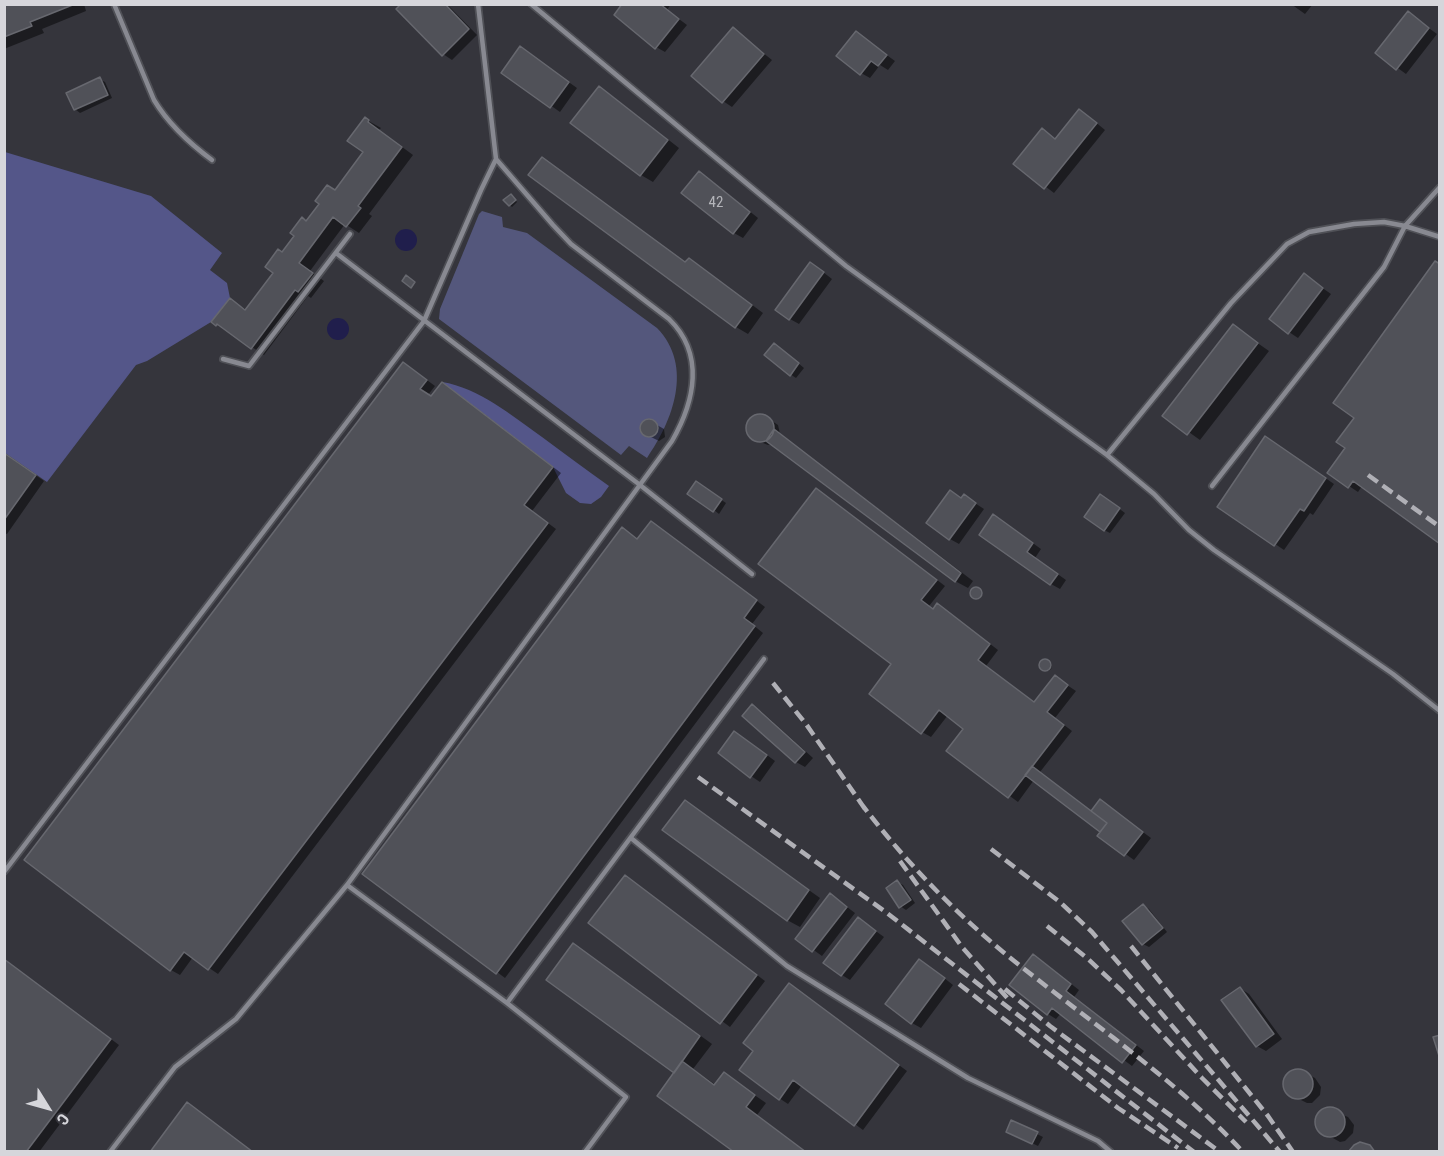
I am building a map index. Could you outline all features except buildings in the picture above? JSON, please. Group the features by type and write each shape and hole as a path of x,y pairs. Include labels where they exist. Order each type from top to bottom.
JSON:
{"lane":[{"path":"114,4 154,100 163,115 187,140 212,160"},
{"path":"4,872 424,321 496,159 478,4"},
{"path":"531,4 846,266 1107,455 1154,494 1189,530 1214,550 1393,674 1440,711"},
{"path":"110,1152 175,1067 236,1019 347,885 672,441 686,412 692,383 692,359 689,346 678,328 571,244 496,159"},
{"path":"1212,486 1384,267 1405,226 1440,187"},
{"path":"1107,455 1231,303 1287,243 1309,232 1354,224 1384,222 1440,237"},
{"path":"223,359 249,366 350,234"},
{"path":"336,253 640,485 752,574"},
{"path":"507,1003 764,659"},
{"path":"631,838 787,966 968,1078 1098,1141 1111,1152"},
{"path":"347,885 507,1003 626,1096 585,1152"}],"shaded area":[{"path":"5,152 151,196 222,253 210,270 227,283 230,298 211,322 147,361 136,365 47,482 5,453"},
{"path":"482,211 502,217 503,227 527,233 657,328 668,343 675,359 676,393 665,427 647,458 629,446 621,455 439,319 440,309"},
{"path":"402,229 410,229 417,236 417,244 410,251 402,251 395,244 395,236"},
{"path":"334,318 342,318 349,325 349,333 342,340 334,340 327,333 327,325"},
{"path":"442,382 482,396 609,486 601,497 591,504 580,503 566,493 553,467"}],"railway":[{"path":"1368,475 1440,527"},
{"path":"773,683 806,724 865,809"},
{"path":"698,777 887,913 1194,1152"},
{"path":"860,802 911,864 968,921 1008,956 1159,1074 1243,1152"},
{"path":"991,849 1061,903 1092,932 1280,1152"},
{"path":"900,861 962,947 1009,1000"},
{"path":"1047,926 1088,959 1121,990 1246,1122"},
{"path":"1131,946 1268,1116 1293,1152"},
{"path":"959,984 1118,1108 1178,1148"},
{"path":"1005,989 1050,1026 1220,1152"}]}
